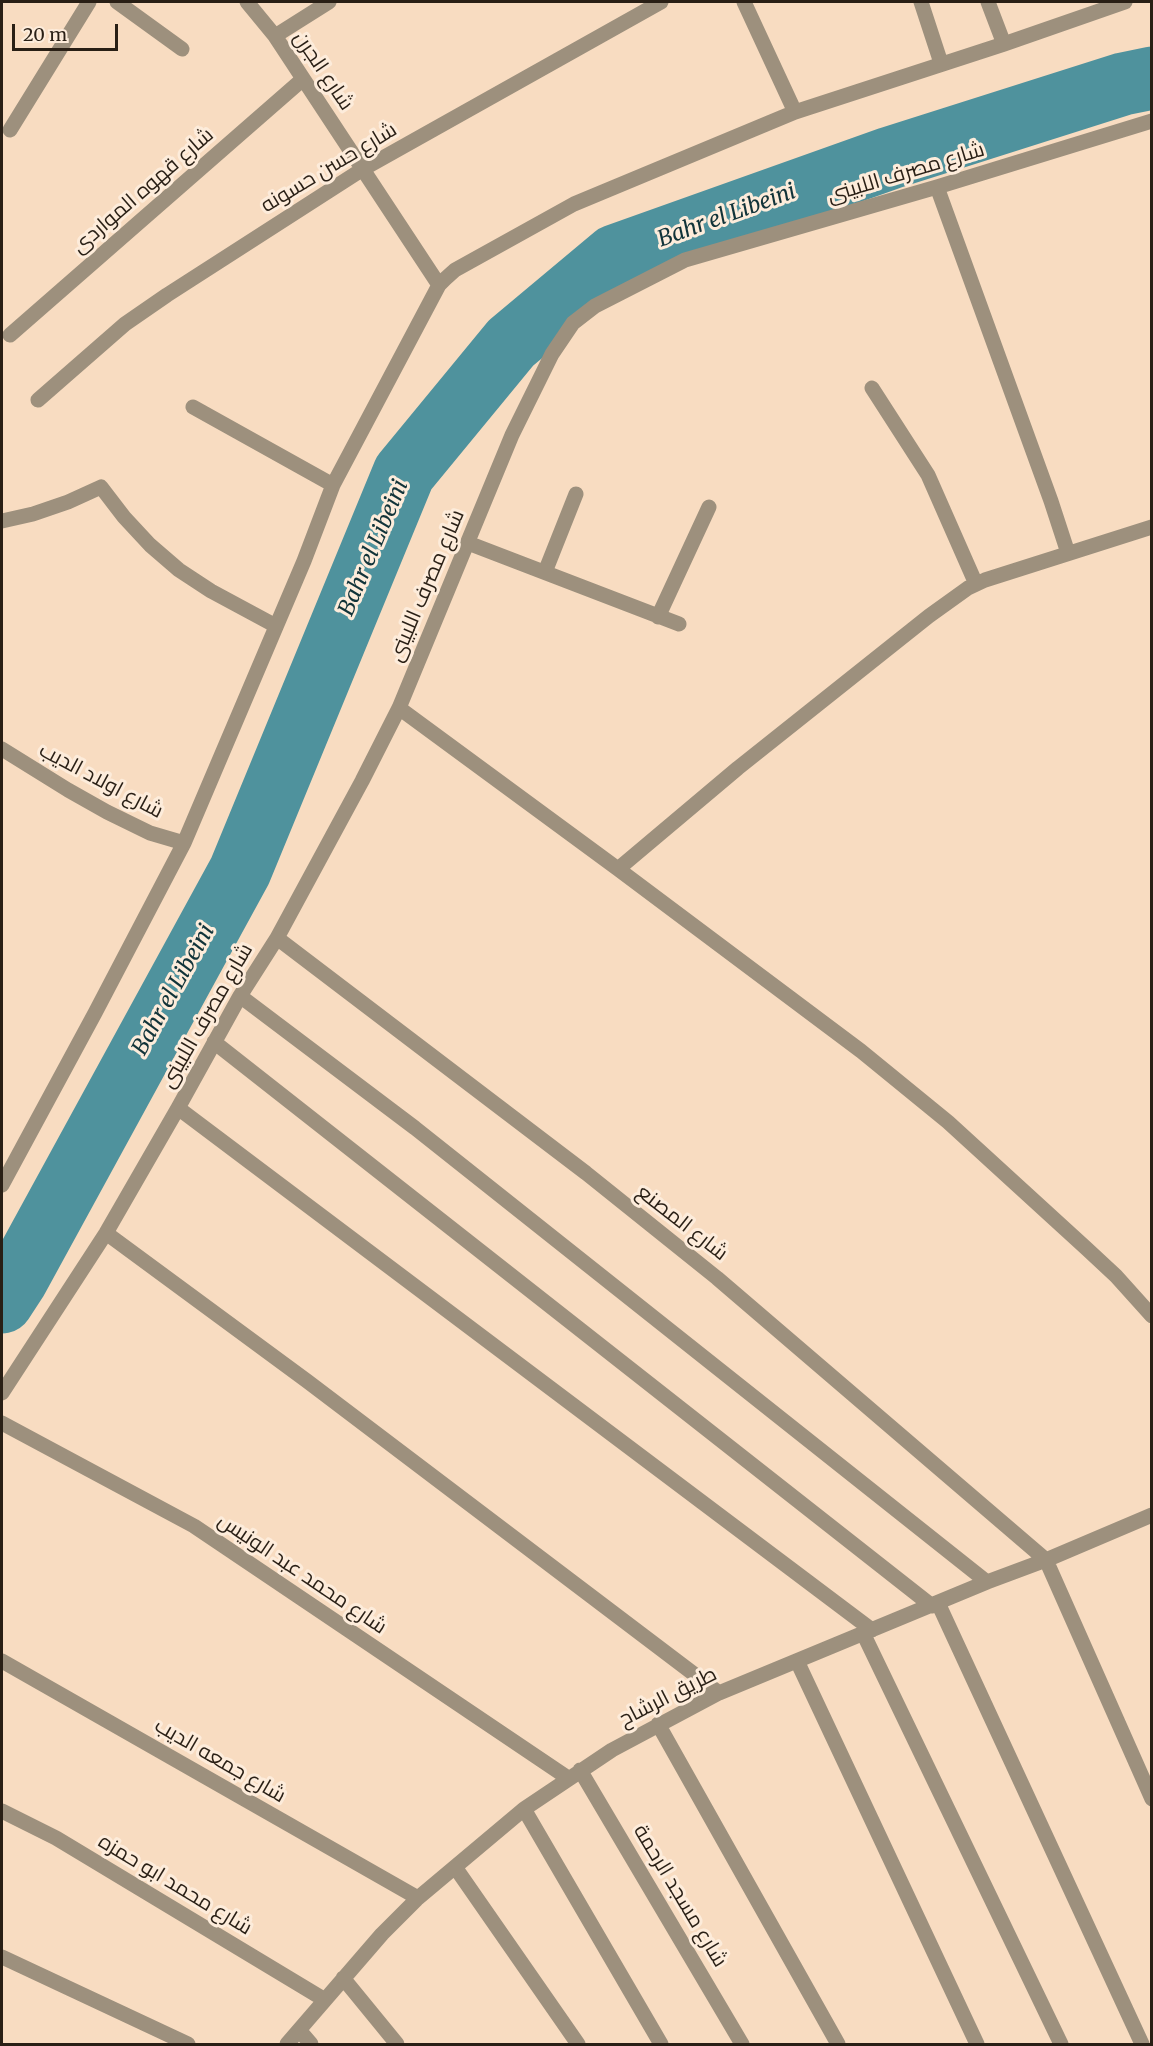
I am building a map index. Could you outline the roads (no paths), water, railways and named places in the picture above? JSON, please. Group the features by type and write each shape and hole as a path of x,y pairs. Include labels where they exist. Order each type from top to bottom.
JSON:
{"street":[{"path":"10,130 89,2"},
{"path":"117,2 182,49"},
{"name":"شارع الجرن","path":"247,2 274,36 439,285"},
{"path":"274,36 329,2"},
{"name":"شارع حسن حسونه","path":"38,400 125,324 167,294 363,169 661,2"},
{"path":"744,2 795,112"},
{"path":"921,2 941,63"},
{"path":"988,2 1004,44"},
{"path":"2,1185 184,843 333,485 439,285 455,270 574,204 795,112 1125,2"},
{"name":"شارع قهوه المواردى","path":"10,335 303,79"},
{"name":"شارع مصرف اللبينى","path":"2,1393 106,1233 240,996 276,938 362,781 399,708 517,425 552,354 573,323 595,306 686,260 1152,121"},
{"path":"937,187 1068,553"},
{"path":"872,388 928,476 976,584"},
{"path":"193,407 333,485"},
{"path":"2,521 42,511 101,487 150,545 179,570 211,591 276,626"},
{"path":"545,572 576,494"},
{"path":"658,616 709,507"},
{"path":"618,869 765,746 929,616 976,584 1152,527"},
{"path":"468,543 679,624"},
{"path":"399,708 861,1051 948,1122 1116,1276 1152,1316"},
{"name":"شارع اولاد الديب","path":"2,749 107,812 150,833 184,843"},
{"name":"شارع المصنع","path":"276,938 586,1173 717,1278 1046,1560"},
{"path":"240,996 434,1143 987,1582"},
{"path":"214,1042 935,1604 1142,2044"},
{"path":"178,1108 867,1632 1061,2044"},
{"path":"106,1233 307,1381 719,1693"},
{"name":"شارع محمد عبد الونيس","path":"2,1423 194,1527 574,1774"},
{"name":"طريق الرشاح","path":"287,2044 382,1934 418,1898 524,1809 574,1774 658,1724 719,1693 1152,1515"},
{"path":"1046,1560 1152,1799"},
{"name":"شارع جمعه الديب","path":"2,1661 418,1898"},
{"path":"797,1661 977,2044"},
{"path":"658,1724 838,2044"},
{"name":"شارع مسجد الرحمة","path":"574,1774 742,2044"},
{"path":"524,1809 661,2044"},
{"name":"شارع محمد ابو حمزه","path":"2,1811 56,1838 325,2000"},
{"path":"455,1867 578,2044"},
{"path":"2,1957 188,2044"},
{"path":"343,1978 397,2044"},
{"path":"299,2030 311,2044"}],"waterway":[{"name":"Bahr el Libeini","path":"2,1302 17,1279 240,871 404,473 511,343 615,256 890,158 1123,84 1152,78"}]}
